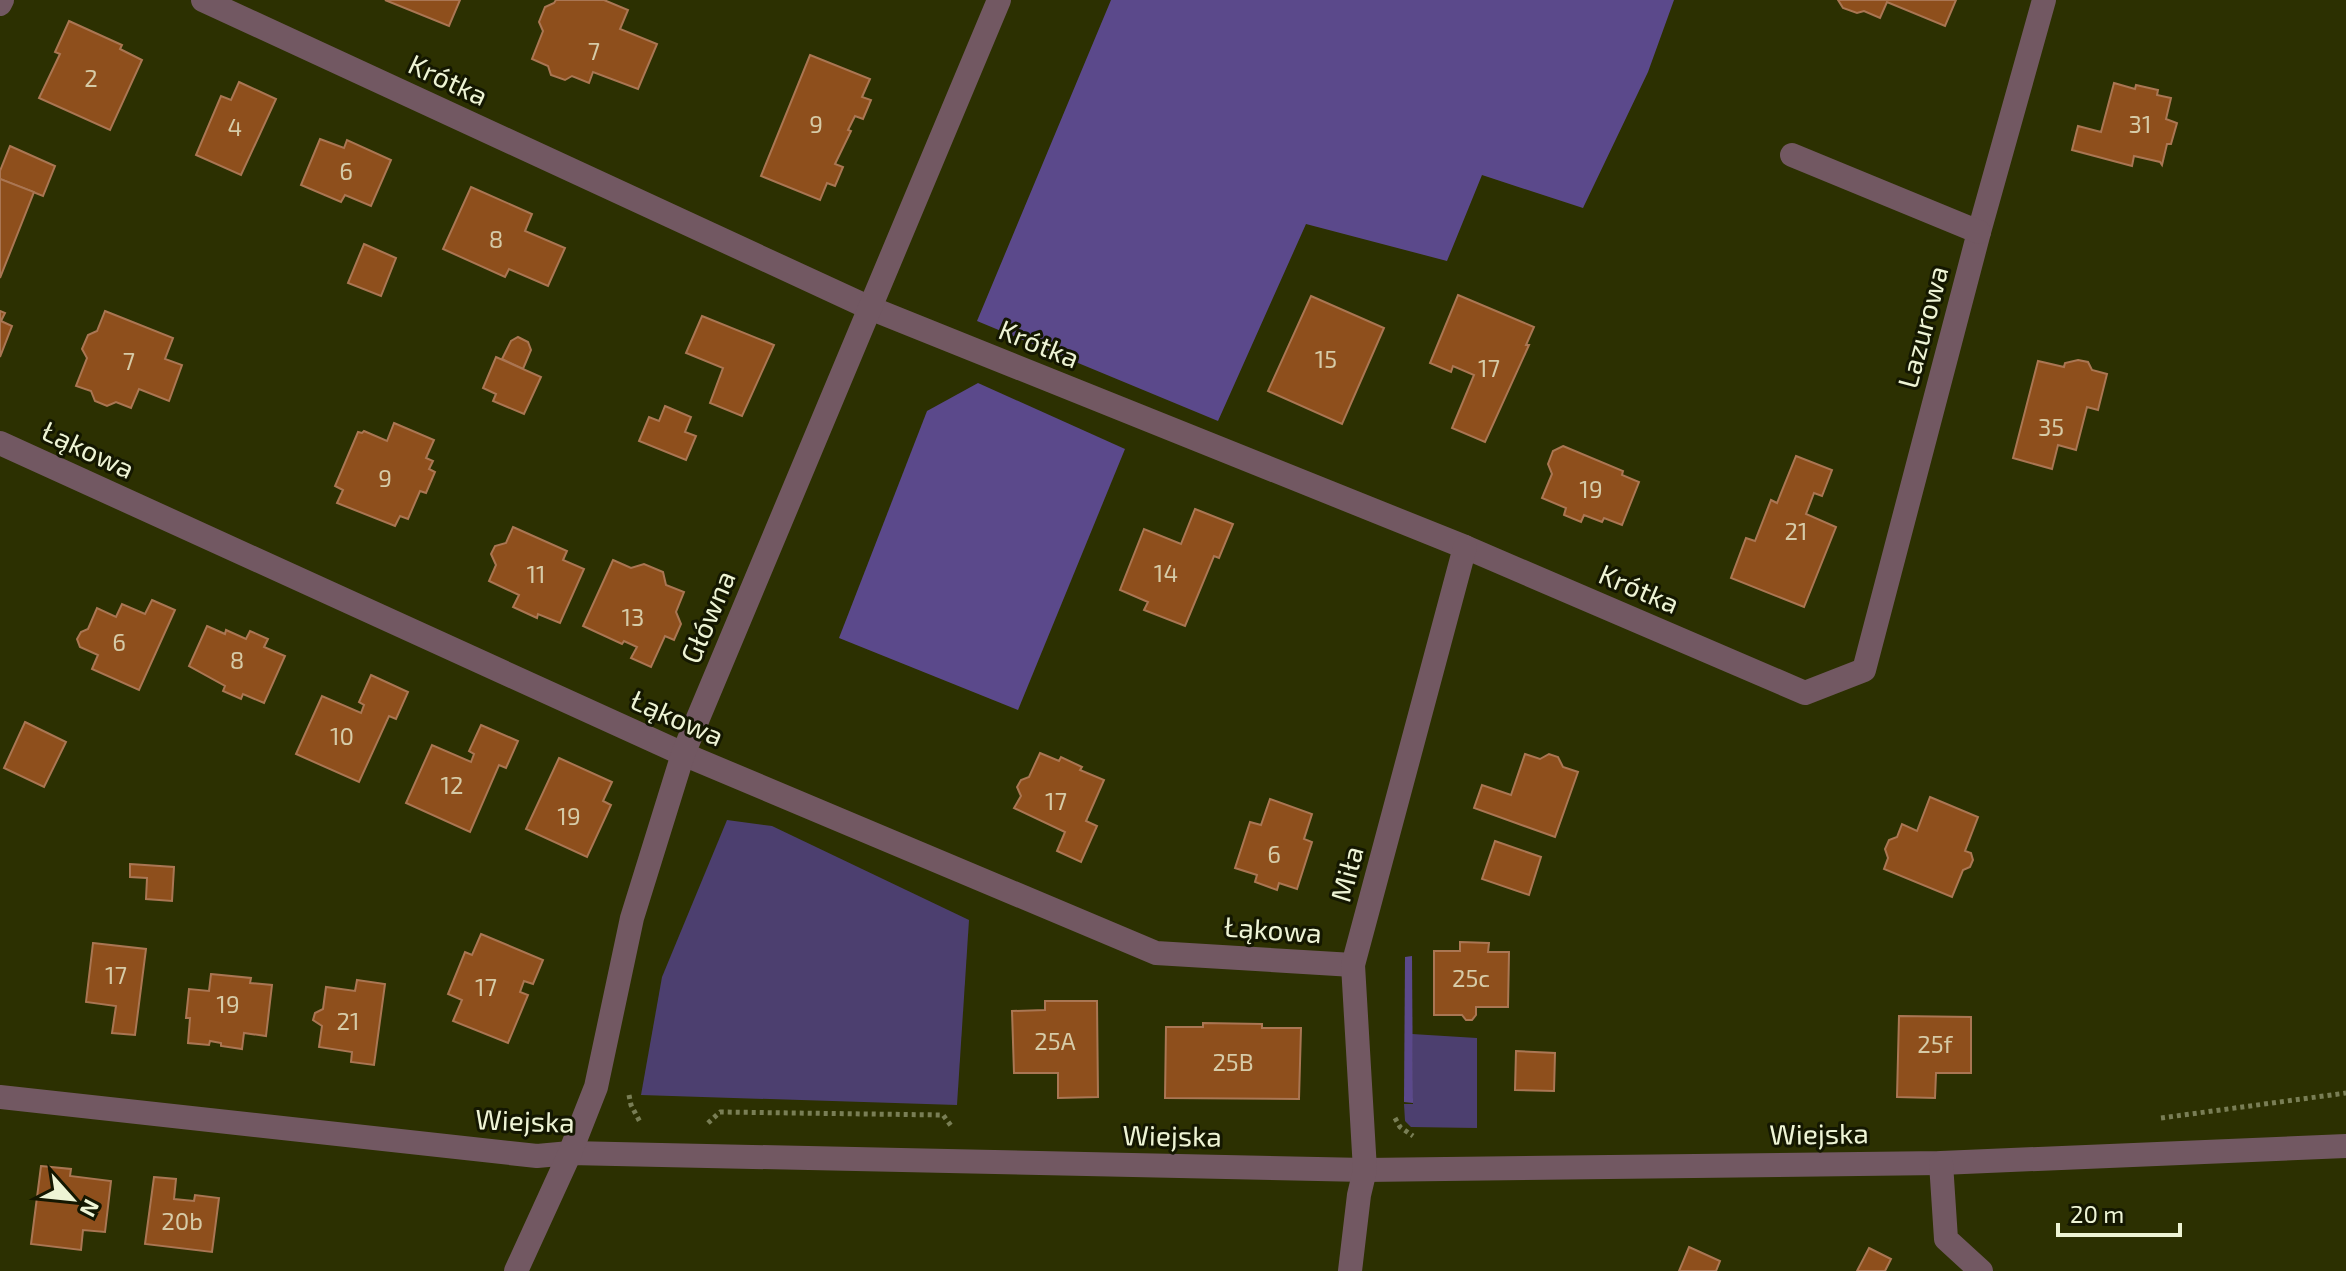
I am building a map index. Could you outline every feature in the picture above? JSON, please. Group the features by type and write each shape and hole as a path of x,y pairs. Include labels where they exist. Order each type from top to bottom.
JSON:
{"street":[{"name":"Krótka","path":"203,0 870,308 1465,547 1805,693 1864,670"},
{"name":"Główna","path":"516,1271 570,1153 596,1087 632,918 683,754 999,0"},
{"name":"Lazurowa","path":"1864,670 1979,232 2044,0"},
{"path":"1792,155 1979,232"},
{"name":"Łąkowa","path":"0,443 683,754 1156,953 1353,965"},
{"name":"Miła","path":"1350,1271 1365,1170 1353,965 1465,547"},
{"name":"Wiejska","path":"0,1097 537,1156 570,1153 1365,1170 1941,1163 2346,1146"},
{"path":"1941,1163 1946,1239 1981,1271"}],"path":[{"path":"596,1087 628,1090 631,1105 641,1124 650,1129"},
{"path":"2156,1119 2346,1093"},
{"path":"700,1130 720,1112 943,1115 958,1135"},
{"path":"1361,1116 1396,1118 1400,1127 1423,1138"}],"shaded area":[{"path":"1111,0 1674,0 1648,72 1583,208 1482,175 1447,261 1306,224 1218,421 977,321"},
{"path":"978,383 1125,449 1018,710 839,638 927,411"},
{"path":"727,820 772,826 969,920 957,1105 641,1095 662,977"},
{"path":"1412,956 1413,1103 1404,1102 1405,957"},
{"path":"1412,1034 1477,1038 1477,1128 1411,1127 1405,1121 1404,1104 1413,1104"}],"building":[{"path":"385,0 460,0 449,26"},
{"path":"556,0 604,0 628,10 620,29 657,44 638,89 593,72 589,83 572,76 565,80 551,75 548,66 532,59 543,31 539,22 545,7"},
{"path":"1838,0 1956,0 1945,26 1887,2 1880,18 1864,11 1857,13 1843,8"},
{"path":"69,21 122,45 120,49 142,60 110,130 39,98 60,54 55,52"},
{"path":"810,55 870,79 862,97 871,100 863,119 855,116 848,130 851,131 835,164 843,167 835,186 827,183 820,200 761,176"},
{"path":"239,82 276,99 241,175 196,155 221,96 231,100"},
{"path":"2114,83 2135,89 2136,85 2158,90 2157,95 2171,98 2166,119 2177,123 2162,165 2134,156 2132,166 2072,150 2078,126 2101,132"},
{"path":"320,139 344,148 347,140 391,160 371,206 345,195 341,202 301,185"},
{"path":"10,146 55,166 43,196 0,179"},
{"path":"0,179 34,192 0,278"},
{"path":"471,187 532,214 525,231 565,248 548,286 509,269 505,277 443,249"},
{"path":"364,244 396,258 381,296 348,283"},
{"path":"1458,295 1534,327 1526,345 1529,345 1485,442 1452,428 1474,375 1453,366 1451,372 1430,363"},
{"path":"1311,296 1384,328 1342,424 1268,391"},
{"path":"0,311 5,313 1,321 12,326 0,357"},
{"path":"105,311 173,338 165,359 182,365 169,401 139,389 131,408 116,402 107,406 95,401 91,391 76,386 87,358 82,349 88,335 97,331"},
{"path":"702,316 774,345 742,416 710,403 723,368 686,353"},
{"path":"518,337 528,342 531,350 523,369 502,359 511,341"},
{"path":"496,357 541,377 524,414 493,401 496,394 483,388"},
{"path":"2078,360 2088,362 2092,370 2107,374 2098,410 2087,407 2076,450 2058,445 2052,469 2013,458 2038,361 2064,367 2065,363"},
{"path":"665,406 691,417 685,432 696,436 686,460 639,441 649,417 659,421"},
{"path":"394,423 434,440 426,458 433,461 429,469 435,472 426,493 420,491 408,519 400,516 395,526 337,503 343,490 335,486 358,432 364,431 387,441"},
{"path":"1563,446 1623,471 1622,475 1639,482 1622,525 1584,515 1581,522 1564,515 1566,508 1542,498 1552,474 1548,464 1553,451"},
{"path":"1796,456 1832,470 1822,496 1814,493 1806,514 1836,527 1804,607 1731,578 1746,538 1755,541 1771,500 1777,503"},
{"path":"1195,509 1233,524 1219,558 1214,556 1185,626 1144,610 1148,602 1120,590 1144,529 1181,544"},
{"path":"513,527 567,551 563,560 584,569 560,623 538,614 537,618 513,607 519,595 489,581 496,565 491,554 495,546 506,543"},
{"path":"613,560 631,568 644,564 663,572 666,585 684,592 676,612 681,624 674,640 665,636 651,667 631,658 637,647 624,641 622,644 583,626"},
{"path":"152,600 175,610 139,690 92,669 98,655 80,647 77,639 81,632 88,629 97,608 116,617 122,604 145,614"},
{"path":"207,626 246,639 250,631 268,639 264,647 285,656 264,703 243,694 241,699 223,691 225,686 189,666"},
{"path":"371,675 408,692 396,719 389,716 359,782 296,754 322,696 361,713 364,705 359,702"},
{"path":"25,722 66,742 44,787 4,768"},
{"path":"481,725 518,741 506,768 499,765 470,832 406,803 432,745 471,762 474,754 469,751"},
{"path":"1040,753 1059,761 1061,757 1082,767 1080,770 1104,780 1086,821 1097,826 1081,862 1057,851 1065,832 1014,808 1021,796 1017,787 1021,780 1029,777"},
{"path":"1525,754 1540,759 1549,754 1558,757 1563,767 1578,772 1555,837 1474,808 1482,785 1511,795"},
{"path":"559,758 612,782 603,801 611,805 587,857 526,829"},
{"path":"1930,797 1978,817 1965,851 1971,853 1973,860 1970,867 1963,870 1952,897 1884,869 1888,858 1885,849 1889,840 1897,837 1902,824 1917,831"},
{"path":"1270,799 1312,814 1304,839 1312,842 1297,889 1279,883 1277,890 1255,882 1257,875 1235,868 1250,822 1261,825"},
{"path":"1495,841 1541,857 1529,895 1482,879"},
{"path":"130,864 174,867 172,901 146,899 147,878 130,877"},
{"path":"481,934 543,960 533,984 524,981 520,992 528,995 508,1043 453,1021 462,1000 448,994 465,952 472,955"},
{"path":"1460,942 1489,943 1488,952 1509,952 1508,1007 1476,1007 1472,1020 1466,1020 1462,1015 1434,1015 1434,951 1460,951"},
{"path":"93,943 146,949 135,1035 112,1033 116,1006 86,1002"},
{"path":"211,974 251,978 250,983 272,985 266,1036 244,1033 242,1049 210,1041 209,1045 188,1043 190,1018 186,1018 189,989 209,991"},
{"path":"357,980 385,984 374,1065 351,1062 352,1052 319,1047 322,1026 313,1020 315,1013 323,1009 326,987 355,991"},
{"path":"1045,1001 1097,1001 1098,1097 1058,1098 1058,1073 1014,1073 1012,1011 1045,1010"},
{"path":"1899,1016 1971,1017 1971,1073 1936,1073 1935,1098 1897,1097"},
{"path":"1203,1023 1301,1028 1299,1099 1165,1098 1166,1027 1203,1027"},
{"path":"1516,1051 1555,1053 1554,1091 1515,1090"},
{"path":"41,1166 71,1169 70,1176 111,1181 105,1232 83,1230 81,1250 31,1244"},
{"path":"154,1177 176,1179 174,1199 194,1201 195,1195 219,1198 212,1252 145,1244"},
{"path":"1689,1247 1720,1261 1716,1271 1679,1271"},
{"path":"1869,1248 1891,1259 1885,1271 1857,1271"}]}
